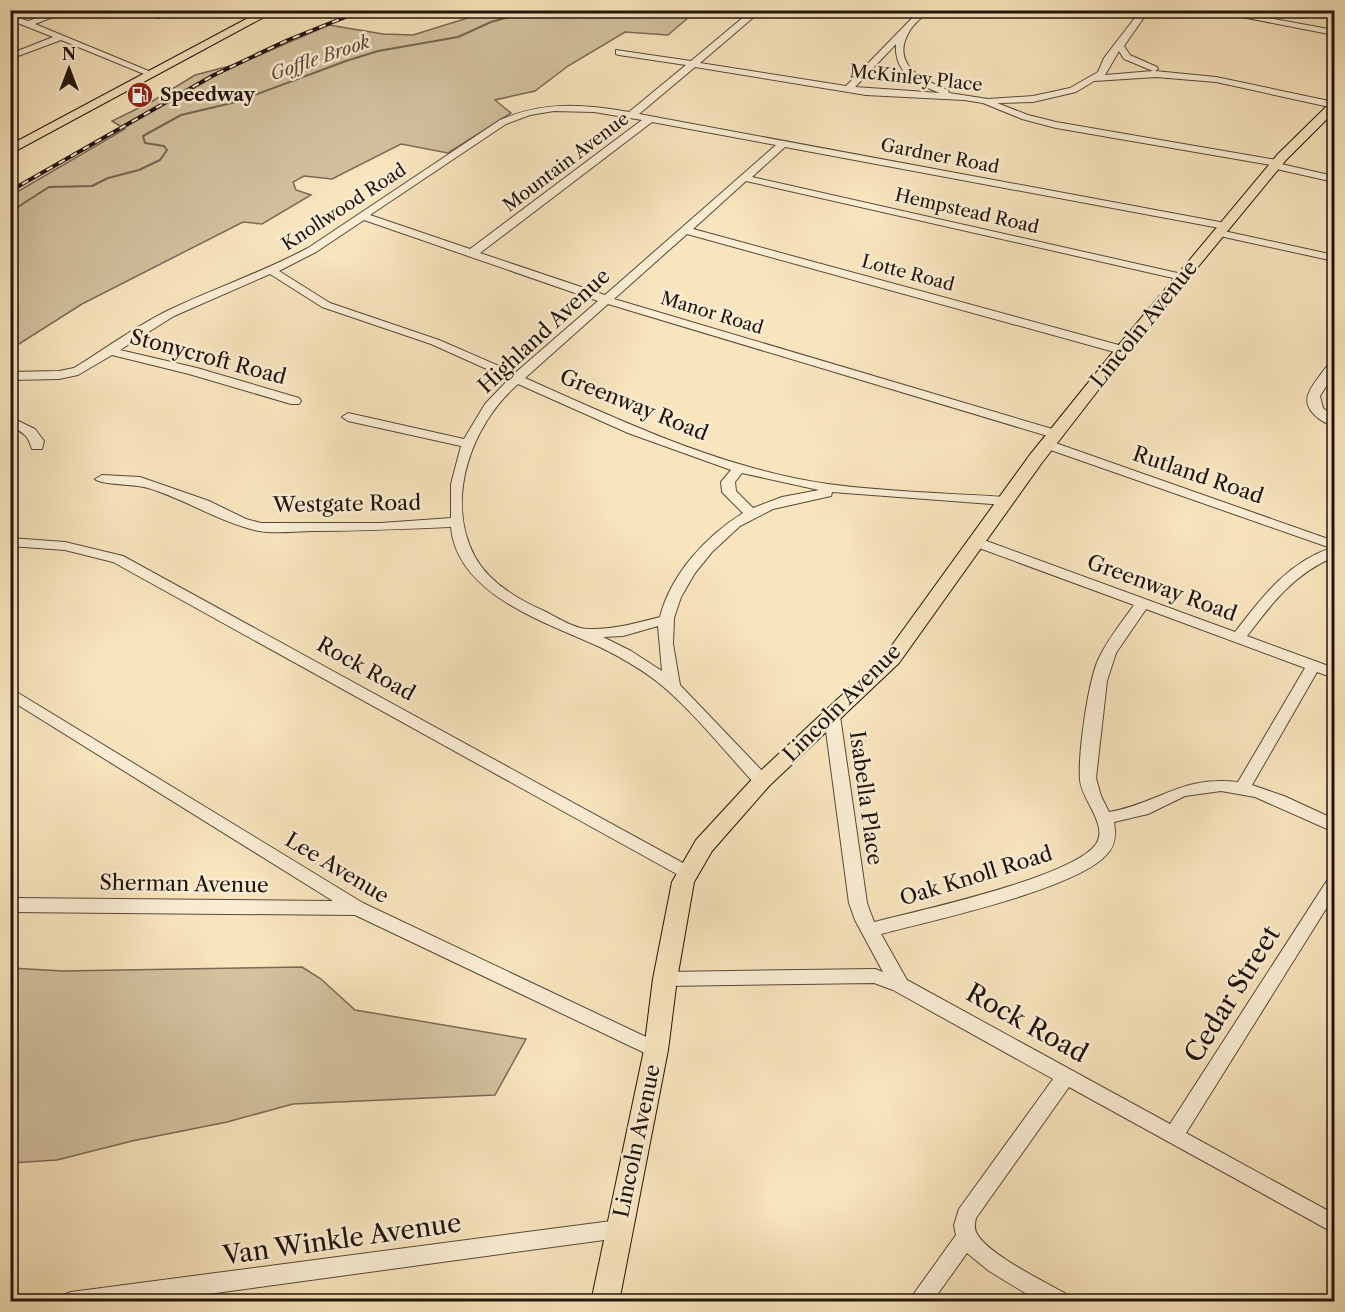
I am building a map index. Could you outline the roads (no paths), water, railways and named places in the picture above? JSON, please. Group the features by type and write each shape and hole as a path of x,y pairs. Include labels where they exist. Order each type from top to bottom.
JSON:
{"main road":[{"path":"10,150 272,10"},
{"name":"Lincoln Avenue","path":"605,1302 656,1050 665,979 683,882 704,846 762,781 891,659 1051,439 1122,350 1276,164 1335,106"}],"street":[{"path":"31,24 67,10"},
{"path":"141,10 159,16"},
{"name":"Mountain Avenue","path":"632,115 758,10"},
{"path":"848,89 925,10"},
{"path":"1179,10 1242,15 1335,33"},
{"path":"904,31 898,51 899,58 910,74 941,90 964,97 997,100 1033,99 1065,93 1095,79 1102,73 1107,60 1143,11"},
{"path":"10,17 152,74"},
{"path":"10,57 62,37"},
{"path":"1121,42 1120,50 1133,61 1173,73 1251,86 1335,106"},
{"name":"McKinley Place","path":"619,52 848,89 895,95 964,97 985,101 1025,117 1056,125 1276,164 1335,178"},
{"path":"1095,79 1130,74 1173,73"},
{"name":"Knollwood Road","path":"10,376 72,373 184,306 271,270 312,250 484,134 517,116 545,109 568,107 632,115"},
{"name":"Mountain Avenue","path":"632,115 650,118"},
{"name":"Mountain Avenue","path":"471,254 650,118"},
{"name":"Gardner Road","path":"650,118 1222,229 1335,258"},
{"name":"Highland Avenue","path":"762,781 673,687 634,659 584,634 528,611 506,598 488,583 465,547 458,522 457,489 463,455 468,444 488,408 516,378 784,144"},
{"name":"Hempstead Road","path":"745,178 1182,277"},
{"name":"Manor Road","path":"362,216 606,299 1051,439"},
{"name":"Lotte Road","path":"685,230 1122,350"},
{"name":"Greenway Road","path":"271,270 326,305 435,342 642,434 739,468 801,484 859,491 1005,501"},
{"name":"Stonycroft Road","path":"111,351 193,371 295,401"},
{"path":"1335,365 1314,396 1314,402 1321,414 1335,422"},
{"path":"348,417 468,444"},
{"path":"10,421 31,432 38,441 37,446"},
{"name":"Rutland Road","path":"1051,439 1335,545"},
{"path":"739,468 728,482 729,492 750,513"},
{"name":"Westgate Road","path":"102,479 135,480 159,487 204,504 241,522 261,527 327,528 458,522"},
{"path":"673,687 667,661 666,620 677,591 699,557 725,531 750,513 770,504 794,498 859,491"},
{"name":"Rock Road","path":"10,542 52,543 83,547 118,559 688,873"},
{"name":"Greenway Road","path":"976,542 1335,673"},
{"path":"1238,638 1278,588 1302,565 1335,552"},
{"path":"1143,603 1103,662 1088,778 1096,804 1106,818 1144,809 1198,787 1228,785 1257,791 1335,826"},
{"path":"584,634 622,631 666,620"},
{"path":"1243,787 1313,666"},
{"name":"Lee Avenue","path":"10,693 357,908 656,1050"},
{"name":"Isabella Place","path":"832,716 858,903 900,985"},
{"name":"Oak Knoll Road","path":"870,930 1022,888 1070,871 1093,858 1101,850 1108,829 1106,818"},
{"name":"Cedar Street","path":"1174,1135 1335,883"},
{"name":"Sherman Avenue","path":"10,905 357,908"},
{"name":"Rock Road","path":"665,979 875,976 900,985 1335,1224"},
{"path":"1060,1302 973,1246 967,1237 964,1225 966,1215 1066,1076"},
{"name":"Van Winkle Avenue","path":"71,1302 123,1298 619,1229"},
{"path":"919,1302 967,1237"}],"waterway":[{"name":"Goffle Brook","path":"10,212 49,187 92,186 108,178 139,170 160,160 167,150 164,146 145,143 143,136 181,115 236,102 378,51 458,37 491,22 534,10"}],"railway":[{"path":"10,191 214,75 288,40 363,10"}],"place":[{"name":"Speedway","path":"140,95"}]}
